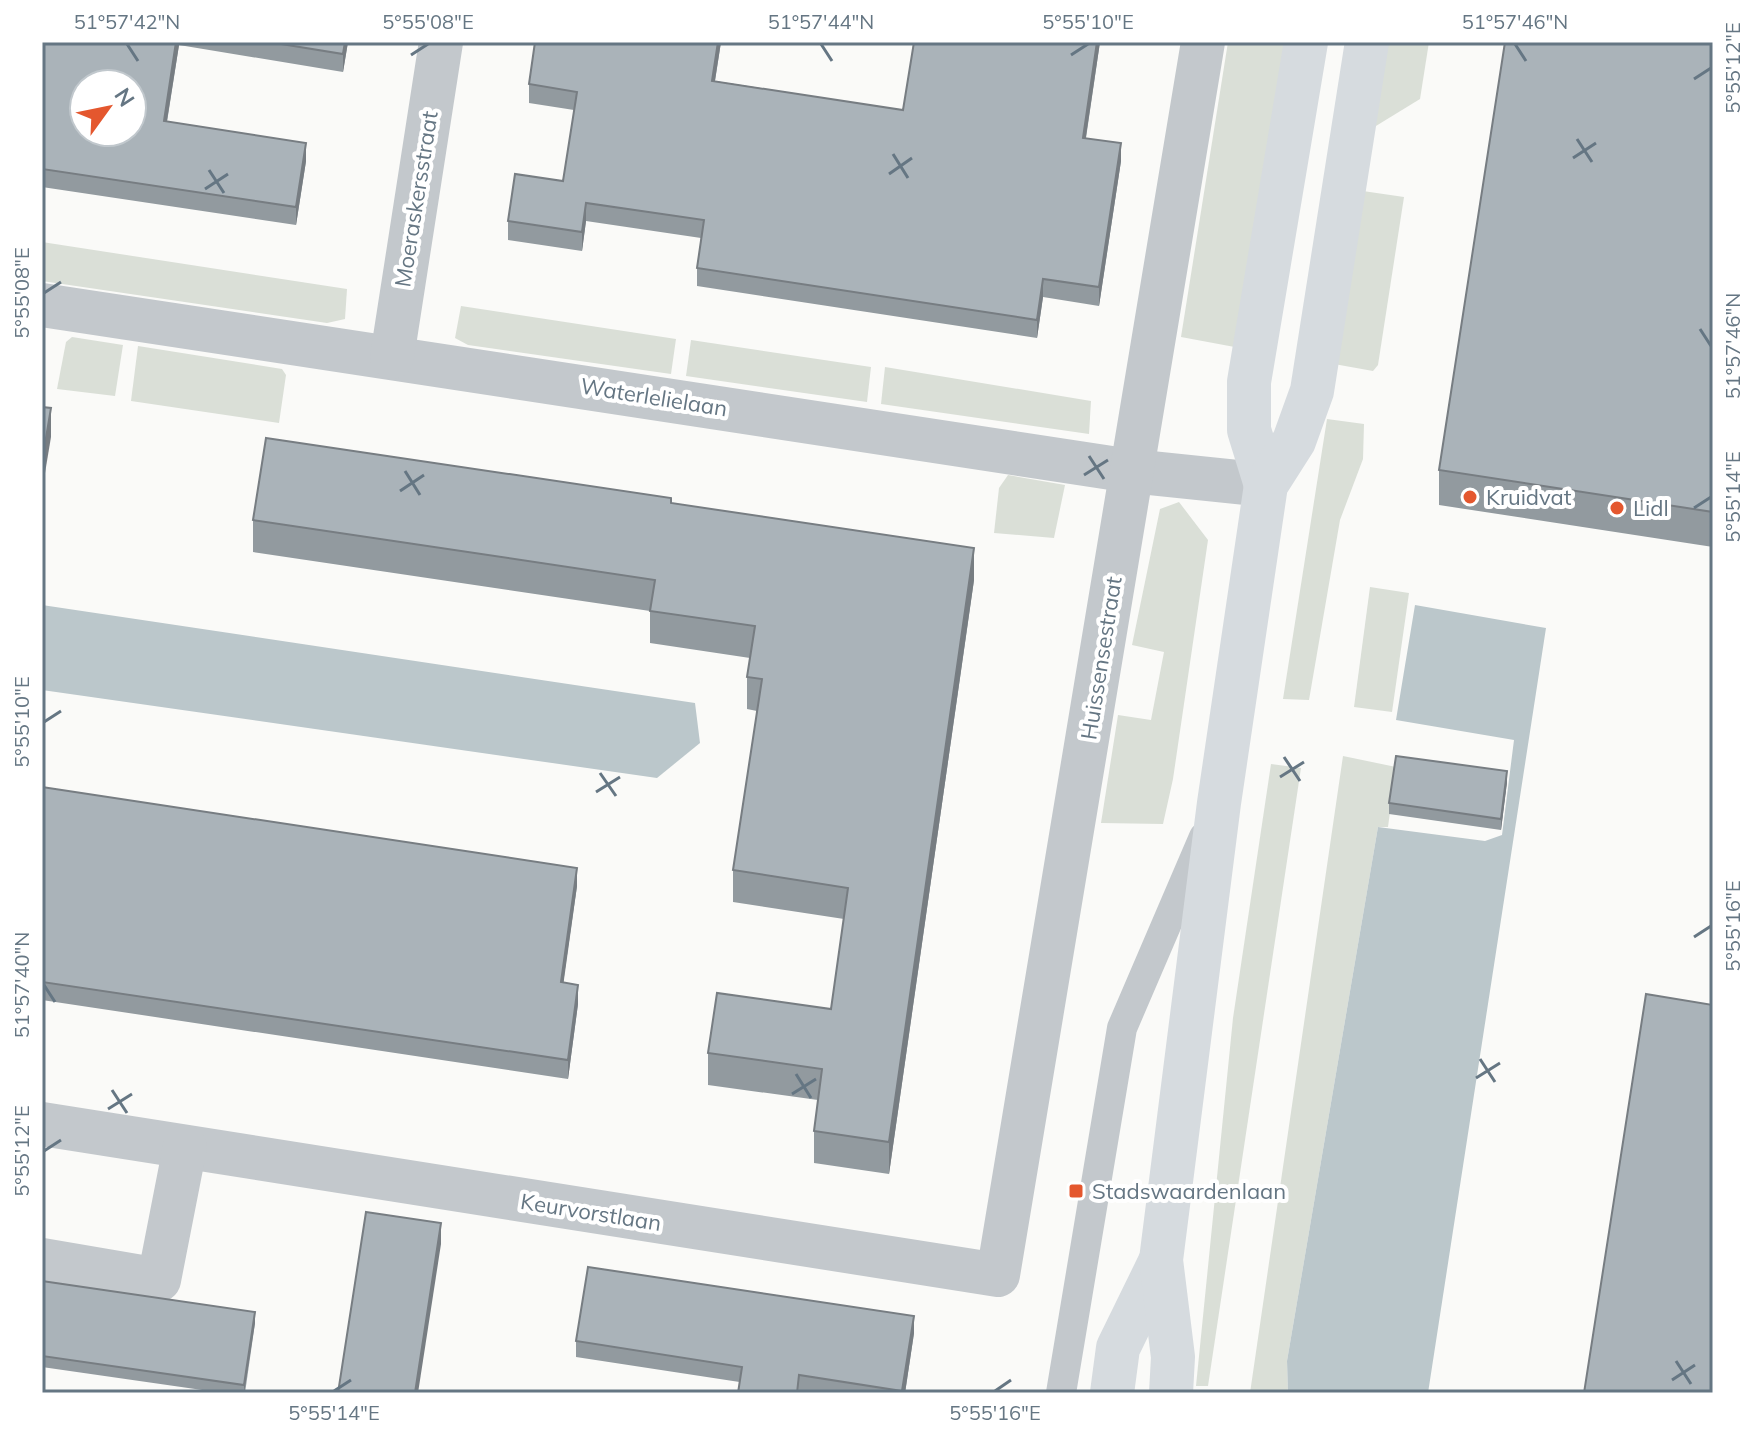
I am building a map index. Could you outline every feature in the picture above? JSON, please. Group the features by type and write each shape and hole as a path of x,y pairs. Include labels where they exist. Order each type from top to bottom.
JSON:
{"street":[{"name":"Moeraskersstraat","path":"392,357 441,42"},
{"name":"Huissensestraat","path":"998,1275 1203,42"},
{"path":"1266,485 1249,430 1249,382 1306,42"},
{"path":"1171,1393 1173,1357 1161,1260 1219,803 1266,485 1294,441 1312,391 1367,42"},
{"name":"Waterlelielaan","path":"42,305 1131,471 1266,485"},
{"name":"Keurvorstlaan","path":"42,1124 998,1275"},
{"path":"42,1260 159,1280 185,1147"},
{"path":"1112,1393 1118,1348 1161,1260"}],"lane":[{"path":"1061,1393 1122,1028 1219,803"}],"shaded area":[{"path":"1228,42 1293,42 1240,348 1181,337"},
{"path":"1376,42 1429,42 1420,99 1371,129"},
{"path":"1356,190 1404,197 1378,365 1373,371 1334,364"},
{"path":"42,242 347,289 345,319 327,323 42,281"},
{"path":"461,306 676,339 671,374 468,345 455,338"},
{"path":"72,337 123,345 115,396 57,389 66,342"},
{"path":"691,340 871,367 867,402 686,376"},
{"path":"138,346 282,369 286,375 279,423 131,401"},
{"path":"885,367 1091,401 1089,434 881,404"},
{"path":"1327,419 1364,424 1363,459 1340,520 1309,700 1283,699"},
{"path":"1008,475 1065,485 1054,538 994,533 999,488"},
{"path":"1179,502 1208,540 1173,779 1163,824 1101,823 1118,715 1151,720 1164,652 1132,645 1160,509"},
{"path":"1370,587 1409,593 1392,712 1354,707"},
{"path":"42,605 695,703 700,743 657,778 42,690"},
{"path":"1415,605 1546,628 1428,1393 1288,1393 1287,1361 1378,827 1485,841 1502,835 1514,740 1396,720"},
{"path":"1343,756 1396,767 1388,827 1378,827 1287,1361 1288,1393 1250,1393"},
{"path":"1271,764 1301,768 1208,1386 1196,1386 1233,1018"}],"building":[{"path":"42,42 176,42 164,121 306,143 296,207 42,169"},
{"path":"269,42 345,42 343,54"},
{"path":"535,42 718,42 712,81 903,110 914,42 1097,42 1083,138 1121,143 1099,287 1043,279 1037,320 697,268 704,220 586,203 582,232 508,221 515,174 563,181 577,92 529,84"},
{"path":"1505,42 1713,42 1713,512 1439,470"},
{"path":"42,407 51,408 42,462"},
{"path":"266,438 671,498 671,503 974,548 889,1142 814,1131 822,1069 708,1053 717,993 831,1009 848,888 733,870 762,679 747,677 755,626 650,611 655,580 253,520"},
{"path":"1396,756 1507,771 1501,819 1389,803"},
{"path":"42,787 577,868 561,982 578,985 568,1060 42,982"},
{"path":"1646,994 1713,1005 1713,1393 1584,1393"},
{"path":"366,1212 441,1223 415,1393 338,1393"},
{"path":"588,1267 914,1316 902,1391 799,1375 797,1393 738,1393 742,1367 576,1341"},
{"path":"42,1281 255,1312 244,1385 42,1356"}],"place":[{"name":"Kruidvat","path":"1470,497"},
{"name":"Lidl","path":"1617,508"},
{"name":"Stadswaardenlaan","path":"1076,1191"}]}
